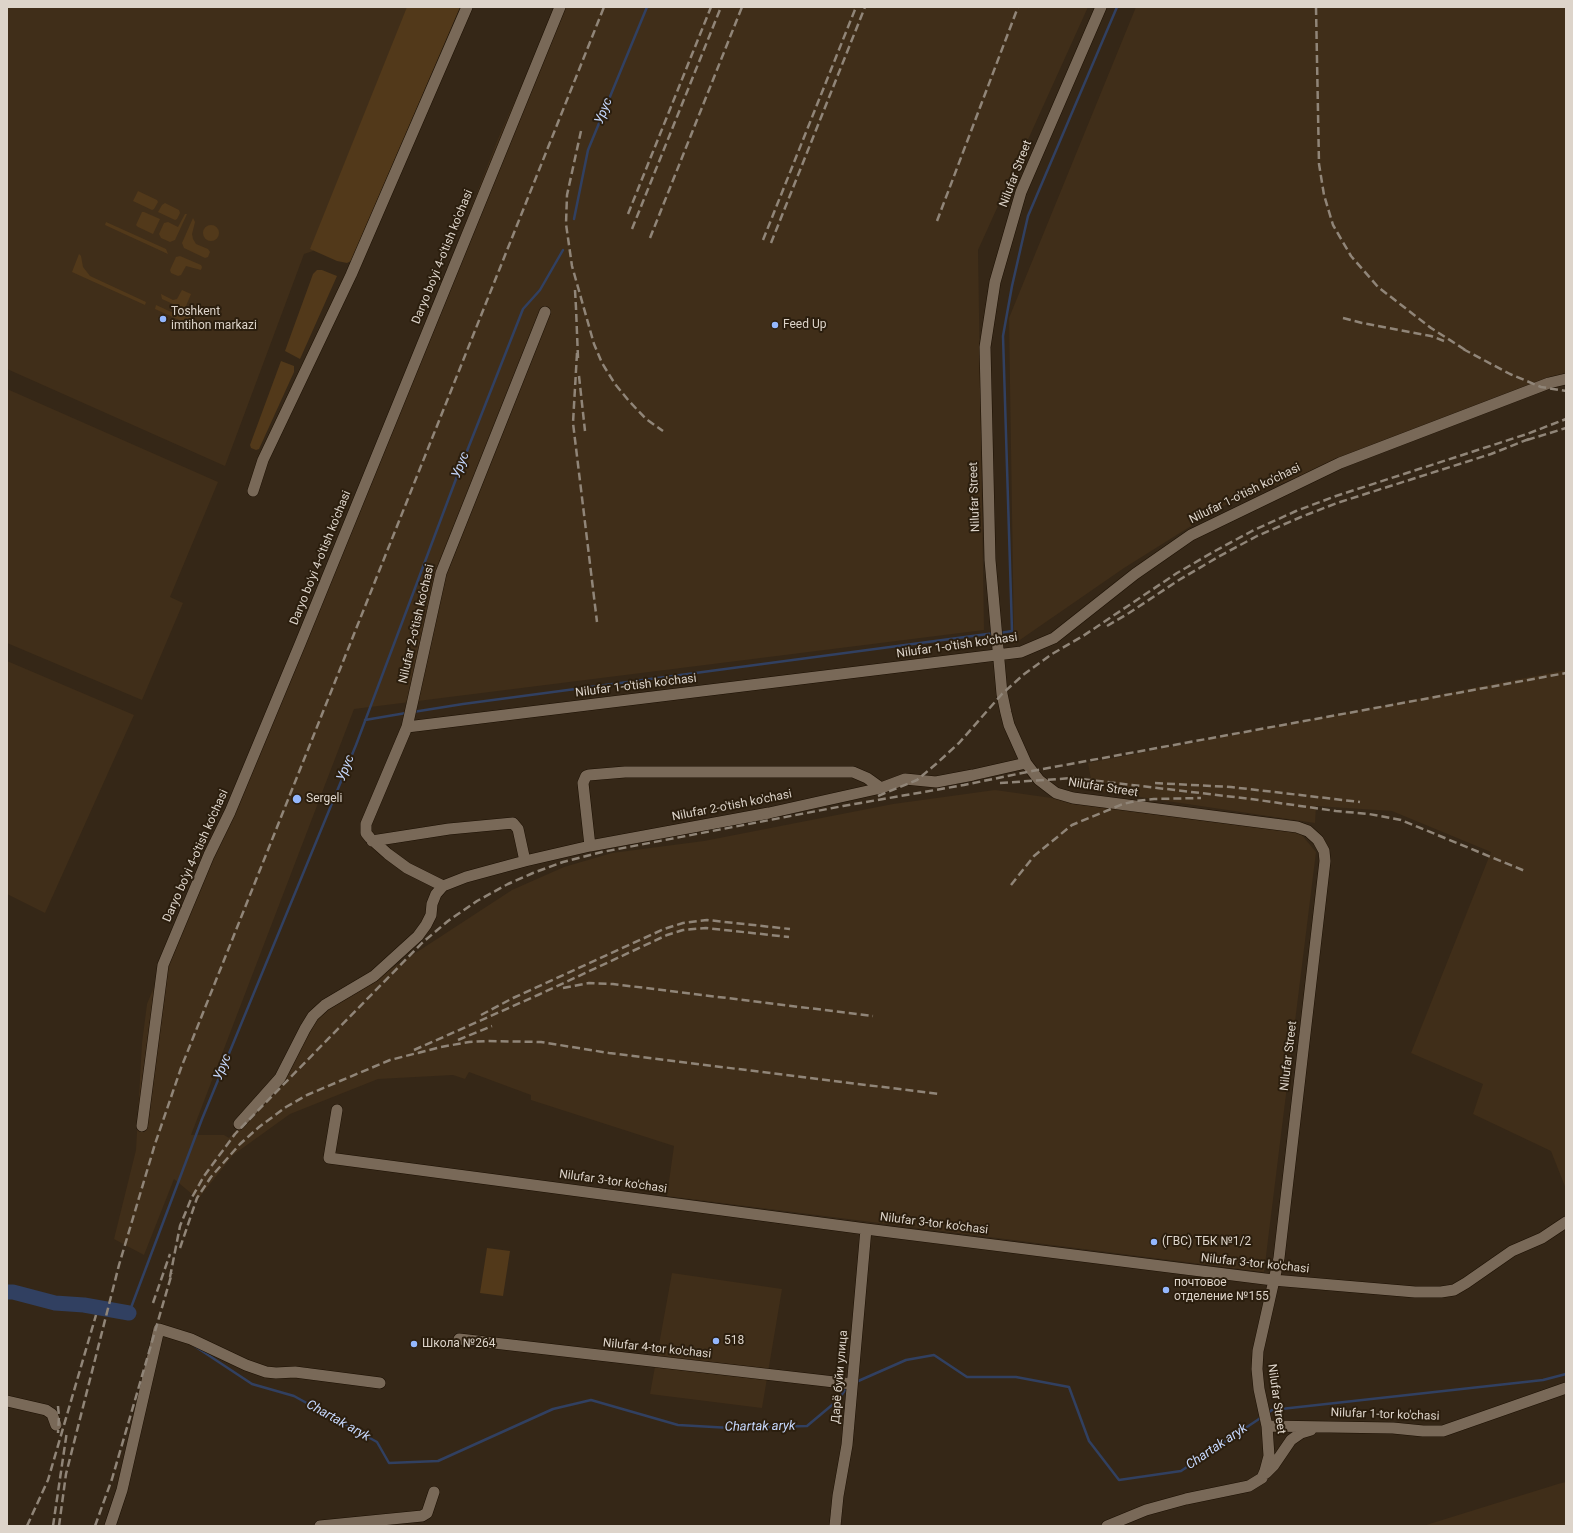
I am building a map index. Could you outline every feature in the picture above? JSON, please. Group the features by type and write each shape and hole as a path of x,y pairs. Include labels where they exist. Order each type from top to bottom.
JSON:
{"street":[{"path":"253,492 263,460 351,275 467,7"},
{"name":"Daryo bo'yi 4-o'tish ko'chasi","path":"142,1126 163,965 209,855 230,812 300,644 560,7"},
{"name":"Nilufar Street","path":"1101,7 1021,192 995,282 985,347 990,560 1002,694 1009,725 1026,763 1039,780 1056,793 1073,798 1297,827 1312,834 1323,847 1325,866 1279,1258 1258,1351 1257,1369 1259,1389 1268,1426 1268,1461 1262,1478"},
{"name":"Nilufar 2-o'tish ko'chasi","path":"372,841 366,833 366,824 407,727 441,573 545,312"},
{"name":"Nilufar 1-o'tish ko'chasi","path":"407,727 1021,652 1054,638 1134,574 1191,534 1340,463 1549,383 1566,379"},
{"name":"Nilufar 2-o'tish ko'chasi","path":"443,886 525,861 590,846 769,813 881,788 905,779 936,782 1026,763"},
{"path":"590,846 583,783 586,776 590,775 625,772 853,772 867,778 881,788"},
{"path":"372,841 449,829 513,823 518,829 525,861"},
{"path":"239,1124 280,1078 313,1016 325,1005 374,976 418,936 431,915 432,904 436,894 443,886 408,868 372,841"},
{"name":"Nilufar 3-tor ko'chasi","path":"337,1110 329,1158 866,1229 1273,1280 1415,1292 1441,1292 1454,1290 1512,1251 1542,1238 1566,1222"},
{"name":"Дарё буйи улица","path":"836,1526 838,1496 847,1445 866,1229"},
{"path":"110,1526 122,1490 159,1329 191,1339 246,1365 266,1372 295,1372 380,1383"},
{"name":"Nilufar 4-tor ko'chasi","path":"459,1339 852,1384"},
{"name":"Nilufar 1-tor ko'chasi","path":"1268,1426 1393,1428 1444,1431 1566,1388"},
{"path":"7,1401 46,1410 52,1414 56,1425"},
{"name":"Nilufar Street","path":"1107,1526 1146,1510 1186,1499 1250,1486 1262,1478 1274,1465 1294,1437 1305,1431 1325,1427"},
{"path":"320,1526 422,1516 427,1513 434,1492"}],"shaded area":[{"path":"7,7 410,7 313,251 304,254 225,466 7,369"},
{"path":"407,7 460,7 351,261 347,263 337,261 310,249"},
{"path":"556,7 1088,7 978,250 984,630 354,709 191,1135 224,1135 229,1138 284,1078 319,1016 512,890 564,867 612,853 704,841 893,804 995,790 1300,833 1316,852 1264,1272 667,1196 674,1146 531,1100 531,1095 469,1072 465,1079 453,1075 378,1079 290,1114 233,1155 198,1199 174,1179 144,1255 114,1239 136,1150 142,1043 147,1004 393,407 498,139"},
{"path":"1136,7 1566,7 1566,373 1223,506 1124,568 1014,644 1009,318"},
{"path":"138,191 157,200 158,202 154,209 152,210 133,201"},
{"path":"165,203 179,210 180,213 177,219 175,220 158,212"},
{"path":"142,212 160,219 153,234 136,225"},
{"path":"185,214 187,214 175,240 170,242 161,238 159,234 164,223 168,222 178,227"},
{"path":"193,218 195,222 192,234 193,239 196,244 208,249 210,252 208,257 205,258 184,248 182,243"},
{"path":"106,222 166,249 168,254 105,225"},
{"path":"208,225 214,225 219,230 217,239 214,241 208,241 203,236 203,230"},
{"path":"79,254 81,256 83,267 90,276 146,302 145,305 72,272"},
{"path":"180,256 201,265 201,270 186,266 181,275 178,276 171,273 170,270 176,257"},
{"path":"317,270 322,270 337,276 300,359 285,351 313,274"},
{"path":"182,290 191,294 186,306 182,308 162,299 161,294 173,300 177,299"},
{"path":"156,305 180,316 184,316 194,311 188,324 155,309"},
{"path":"281,361 294,366 294,372 259,449 256,450 251,448 250,445"},
{"path":"7,389 218,482 170,597 183,603 142,700 7,643"},
{"path":"7,661 134,715 45,913 7,894"},
{"path":"1566,670 1566,1189 1551,1151 1473,1114 1483,1084 1411,1053 1491,852 1392,811 1316,806 1315,823 1093,790 1088,763"},
{"path":"487,1248 510,1251 503,1296 480,1293"},
{"name":"518","path":"672,1273 782,1289 762,1408 650,1394"},
{"path":"1566,1482 1566,1526 1423,1526 1558,1484"}],"waterway":[{"name":"Урус","path":"574,219 588,150 647,7"},
{"path":"1000,633 1012,631 1003,336 1012,286 1028,216 1117,7"},
{"name":"Урус","path":"134,1315 129,1313 202,1119 356,745 456,479 523,309 540,290 563,250"},
{"path":"413,712 463,704 995,633"},
{"path":"365,720 406,713"},
{"name":"Chartak aryk","path":"7,1292 13,1292 55,1303 84,1305 129,1313"},
{"name":"Chartak aryk","path":"193,1345 252,1384 294,1396 377,1442 389,1463 438,1461 553,1409 591,1400 678,1425 731,1428 807,1426 838,1400 848,1386"},
{"name":"Chartak aryk","path":"856,1382 906,1360 934,1355 967,1377 1016,1377 1069,1387 1089,1441 1119,1480 1181,1471 1262,1417"},
{"name":"Chartak aryk","path":"1268,1413 1272,1410 1543,1380 1566,1374"}],"railway":[{"path":"59,1526 66,1474 119,1265 155,1144 181,1068 604,7"},
{"path":"628,214 711,7"},
{"path":"632,229 721,7"},
{"path":"650,238 742,7"},
{"path":"763,240 856,7"},
{"path":"771,243 865,7"},
{"path":"937,221 1018,7"},
{"path":"1316,7 1319,164 1324,195 1333,225 1351,256 1378,287 1431,328 1467,351"},
{"path":"581,131 567,195 566,224 572,266 594,344 602,363 615,384 629,401 646,419 663,431"},
{"path":"575,290 578,358"},
{"path":"1343,318 1431,336 1444,341"},
{"path":"1463,349 1510,374 1541,387 1566,391"},
{"path":"577,353 573,423 597,622"},
{"path":"579,376 585,431"},
{"path":"878,796 917,780 959,743 1002,694 1023,675 1052,654 1083,636 1177,573 1215,551 1252,531 1296,511 1336,496 1527,434 1566,419"},
{"path":"1527,440 1566,428"},
{"path":"1107,626 1179,580 1257,536 1337,503 1491,454 1529,439"},
{"path":"170,1277 180,1226 191,1199 204,1176 235,1134 422,943 448,921 477,901 508,884 533,873 563,862 602,852 843,806 964,785 1032,771 1566,673"},
{"path":"1000,783 1073,778 1369,814 1401,820 1525,871"},
{"path":"1155,783 1231,787 1360,802"},
{"path":"1011,885 1034,856 1072,825 1123,804 1136,801 1201,798"},
{"path":"481,1015 513,998 664,929 683,923 707,920 790,929"},
{"path":"414,1050 538,995 667,935 683,930 706,928 789,937"},
{"path":"563,988 589,983 613,984 873,1016"},
{"path":"458,1040 492,1026"},
{"path":"180,1248 197,1198 211,1177 240,1144 259,1127 286,1107 307,1095 390,1060 441,1047 469,1042 487,1041 541,1042 609,1053 939,1094"},
{"path":"153,1303 170,1254"},
{"path":"95,1526 112,1479 172,1273"},
{"path":"27,1526 48,1480 96,1315"},
{"path":"58,1406 58,1433"},
{"path":"53,1526 67,1431"}],"place":[{"name":"Toshkent imtihon markazi","path":"163,319"},
{"name":"Feed Up","path":"775,325"},
{"name":"Sergeli","path":"297,799"},
{"name":"(ГВС) ТБК №1/2","path":"1154,1242"},
{"name":"почтовое отделение №155","path":"1166,1290"},
{"name":"518","path":"716,1341"},
{"name":"Школа №264","path":"414,1344"}]}
